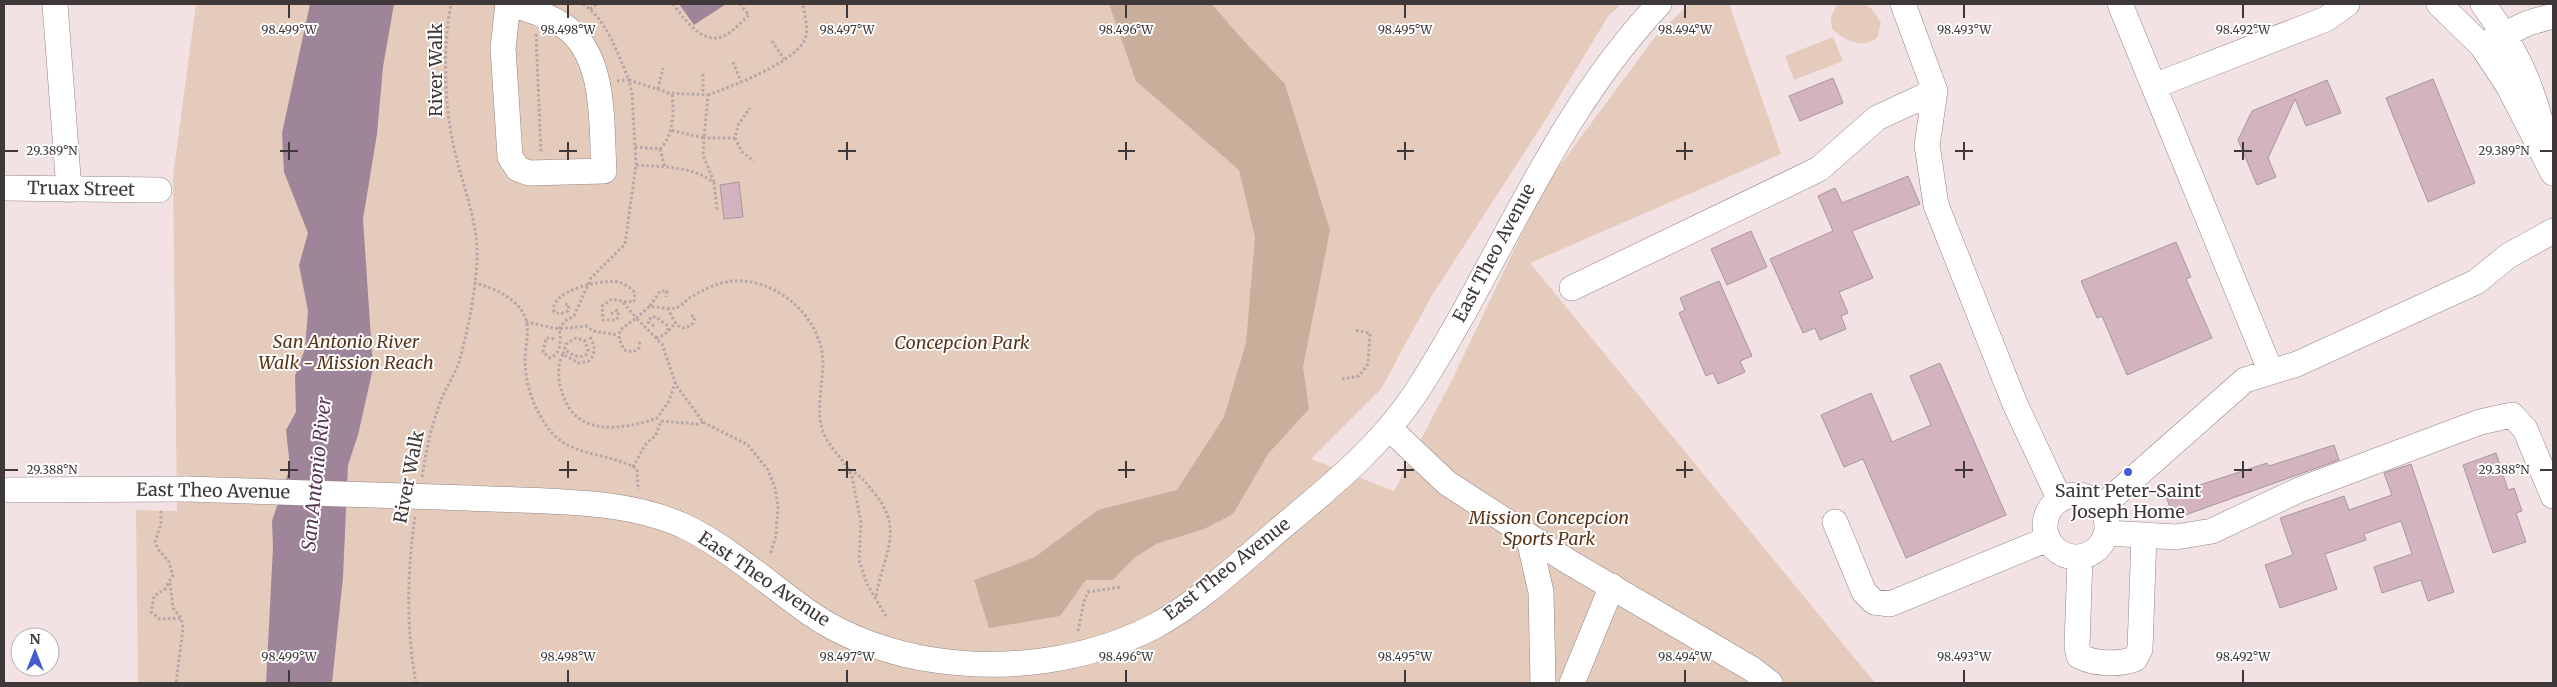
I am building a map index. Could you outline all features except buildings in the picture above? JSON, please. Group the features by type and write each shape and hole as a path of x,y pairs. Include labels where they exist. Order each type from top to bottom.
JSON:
{"street":[{"path":"55,4 69,190"},
{"path":"509,4 536,13 566,27 582,45 594,68 599,87 604,171 529,173 518,169 510,157 503,48 509,4"},
{"name":"East Theo Avenue","path":"4,490 187,489 470,498 599,506 635,511 662,518 689,529 748,566 814,616 846,633 884,648 932,660 986,665 1044,661 1099,648 1153,627 1202,594 1334,484 1390,429 1437,357 1546,157 1588,90 1634,30 1659,4"},
{"path":"1903,4 1935,91 1927,145 1936,205 2015,404 2060,500"},
{"path":"2120,4 2271,372"},
{"path":"2154,86 2326,19 2348,4"},
{"path":"2439,4 2482,46 2509,87 2553,172"},
{"path":"2483,4 2505,34 2536,100 2553,172"},
{"path":"2482,46 2528,22 2553,16"},
{"path":"1572,288 1819,169 1877,118 1935,91"},
{"name":"Truax Street","path":"4,188 158,190"},
{"path":"2101,507 2245,380 2297,364 2476,282 2508,256 2553,231"},
{"path":"2107,532 2176,537 2212,531 2299,490 2480,422 2512,415 2525,429 2553,496"},
{"path":"1390,429 1447,483 1528,535 1752,669 1770,683"},
{"path":"2074,495 2089,498 2101,507 2107,519 2107,532 2102,545 2092,553 2080,557 2067,556 2055,549 2048,539 2045,528 2047,517 2052,507 2060,500 2074,495"},
{"path":"1835,522 1864,592 1874,602 1890,604 2048,539"},
{"path":"1528,535 1541,592 1543,683"},
{"path":"2080,557 2077,647 2079,656 2088,661 2126,662 2135,659 2140,649 2144,535"},
{"path":"1572,683 1612,586"}],"path":[{"name":"River Walk","path":"421,483 427,445 438,411 458,364 471,311 477,261 475,229 452,142 448,102 447,48 451,4"},
{"path":"554,339 546,338 544,343 544,352 550,358 554,357 560,341 559,328 565,321 574,316 592,278 625,244 636,165 629,80 610,36 590,9 583,4"},
{"path":"590,9 597,4"},
{"path":"674,4 687,24 709,38 723,37 749,15 740,4"},
{"path":"614,81 629,80 672,93 708,95 741,82 784,59 803,44 806,36 803,4"},
{"path":"536,13 541,114 541,173"},
{"path":"772,41 784,59"},
{"path":"733,62 741,82"},
{"path":"658,90 663,68"},
{"path":"703,74 703,94"},
{"path":"635,147 660,149 667,142 674,108 672,93"},
{"path":"708,95 703,155 714,183 717,210"},
{"path":"750,108 738,125 735,138 742,152 754,161"},
{"path":"670,130 704,138 735,138"},
{"path":"660,149 665,167"},
{"path":"636,165 689,170 706,176 714,183"},
{"path":"649,306 675,308 710,287 730,281 762,284 793,302 807,317 820,343 823,361 820,392 822,429 834,452 849,470 864,480 890,517 892,534 876,598"},
{"path":"565,304 569,305 568,311 560,314 554,312 554,304 557,299 577,287 603,282 622,284 632,289 636,296 634,302 612,299 602,306 604,320 616,320 619,316 617,310 611,314"},
{"path":"474,283 491,286 506,296 524,313 526,322 525,362 529,387 535,407 555,436 570,447 611,457 637,469 638,482 635,511"},
{"path":"640,342 637,350 627,352 621,346 618,335 620,330 649,306 660,291 667,291 666,297"},
{"path":"622,301 662,344 675,383 703,422 748,445 768,470 775,488 778,507 776,536 770,555"},
{"path":"668,308 676,323 682,328 690,326 695,317 690,314"},
{"path":"654,326 648,322 651,317 656,317 668,326 668,331"},
{"path":"526,322 559,328 586,326 593,331 618,335"},
{"path":"656,338 668,331 676,323"},
{"path":"1342,379 1359,376 1368,364 1370,333 1354,330"},
{"path":"563,354 578,363 589,361 594,355 590,337"},
{"path":"564,349 575,356 582,357 586,355 588,350 585,341 576,338 566,344 564,349 563,354 559,380 564,399 575,414 584,421 604,428 618,429 659,420 698,424 703,422"},
{"path":"633,466 645,445 656,435 659,420 669,401 675,383"},
{"path":"849,470 855,488 861,522 860,560 867,584 887,618"},
{"path":"161,509 161,524 156,542 171,565 173,575 170,583 173,608 181,618 183,628 176,683"},
{"name":"River Walk","path":"416,512 412,540 409,604 412,662 416,683"},
{"path":"170,583 154,596 151,612 160,619 181,618"},
{"path":"1078,631 1084,601 1088,592 1121,587"}],"green space":[{"name":"Concepcion Park","path":"196,4 1622,4 1609,15 1544,122 1431,297 1381,389 1311,459 1394,491 1452,380 1544,187 1655,37 1689,4 1729,4 1781,154 1530,263 1875,683 138,683 136,510 177,511 173,176"},
{"path":"1839,4 1861,4 1873,10 1881,23 1877,38 1871,42 1859,43 1848,40 1833,30 1832,16"},
{"path":"1833,37 1843,61 1794,80 1785,56"}],"shaded area":[{"path":"1109,4 1212,4 1285,84 1330,230 1303,367 1309,409 1268,454 1233,514 1204,529 1156,544 1134,558 1113,580 1086,580 1060,616 989,628 974,580 1035,557 1098,510 1177,490 1224,417 1246,343 1255,237 1239,170 1136,81"}],"water":[{"name":"San Antonio River","path":"310,4 394,4 383,67 377,134 363,219 373,368 358,435 348,465 343,577 332,683 266,683 273,548 272,521 290,467 286,430 296,412 295,376 305,349 308,311 299,265 308,233 284,172 282,133"},
{"path":"679,4 726,4 694,25"}],"place":[{"name":"Saint Peter-Saint Joseph Home","path":"2128,472"}],"park label":[{"name":"San Antonio River Walk - Mission Reach","path":"346,352"},
{"name":"Mission Concepcion Sports Park","path":"1549,528"}]}
